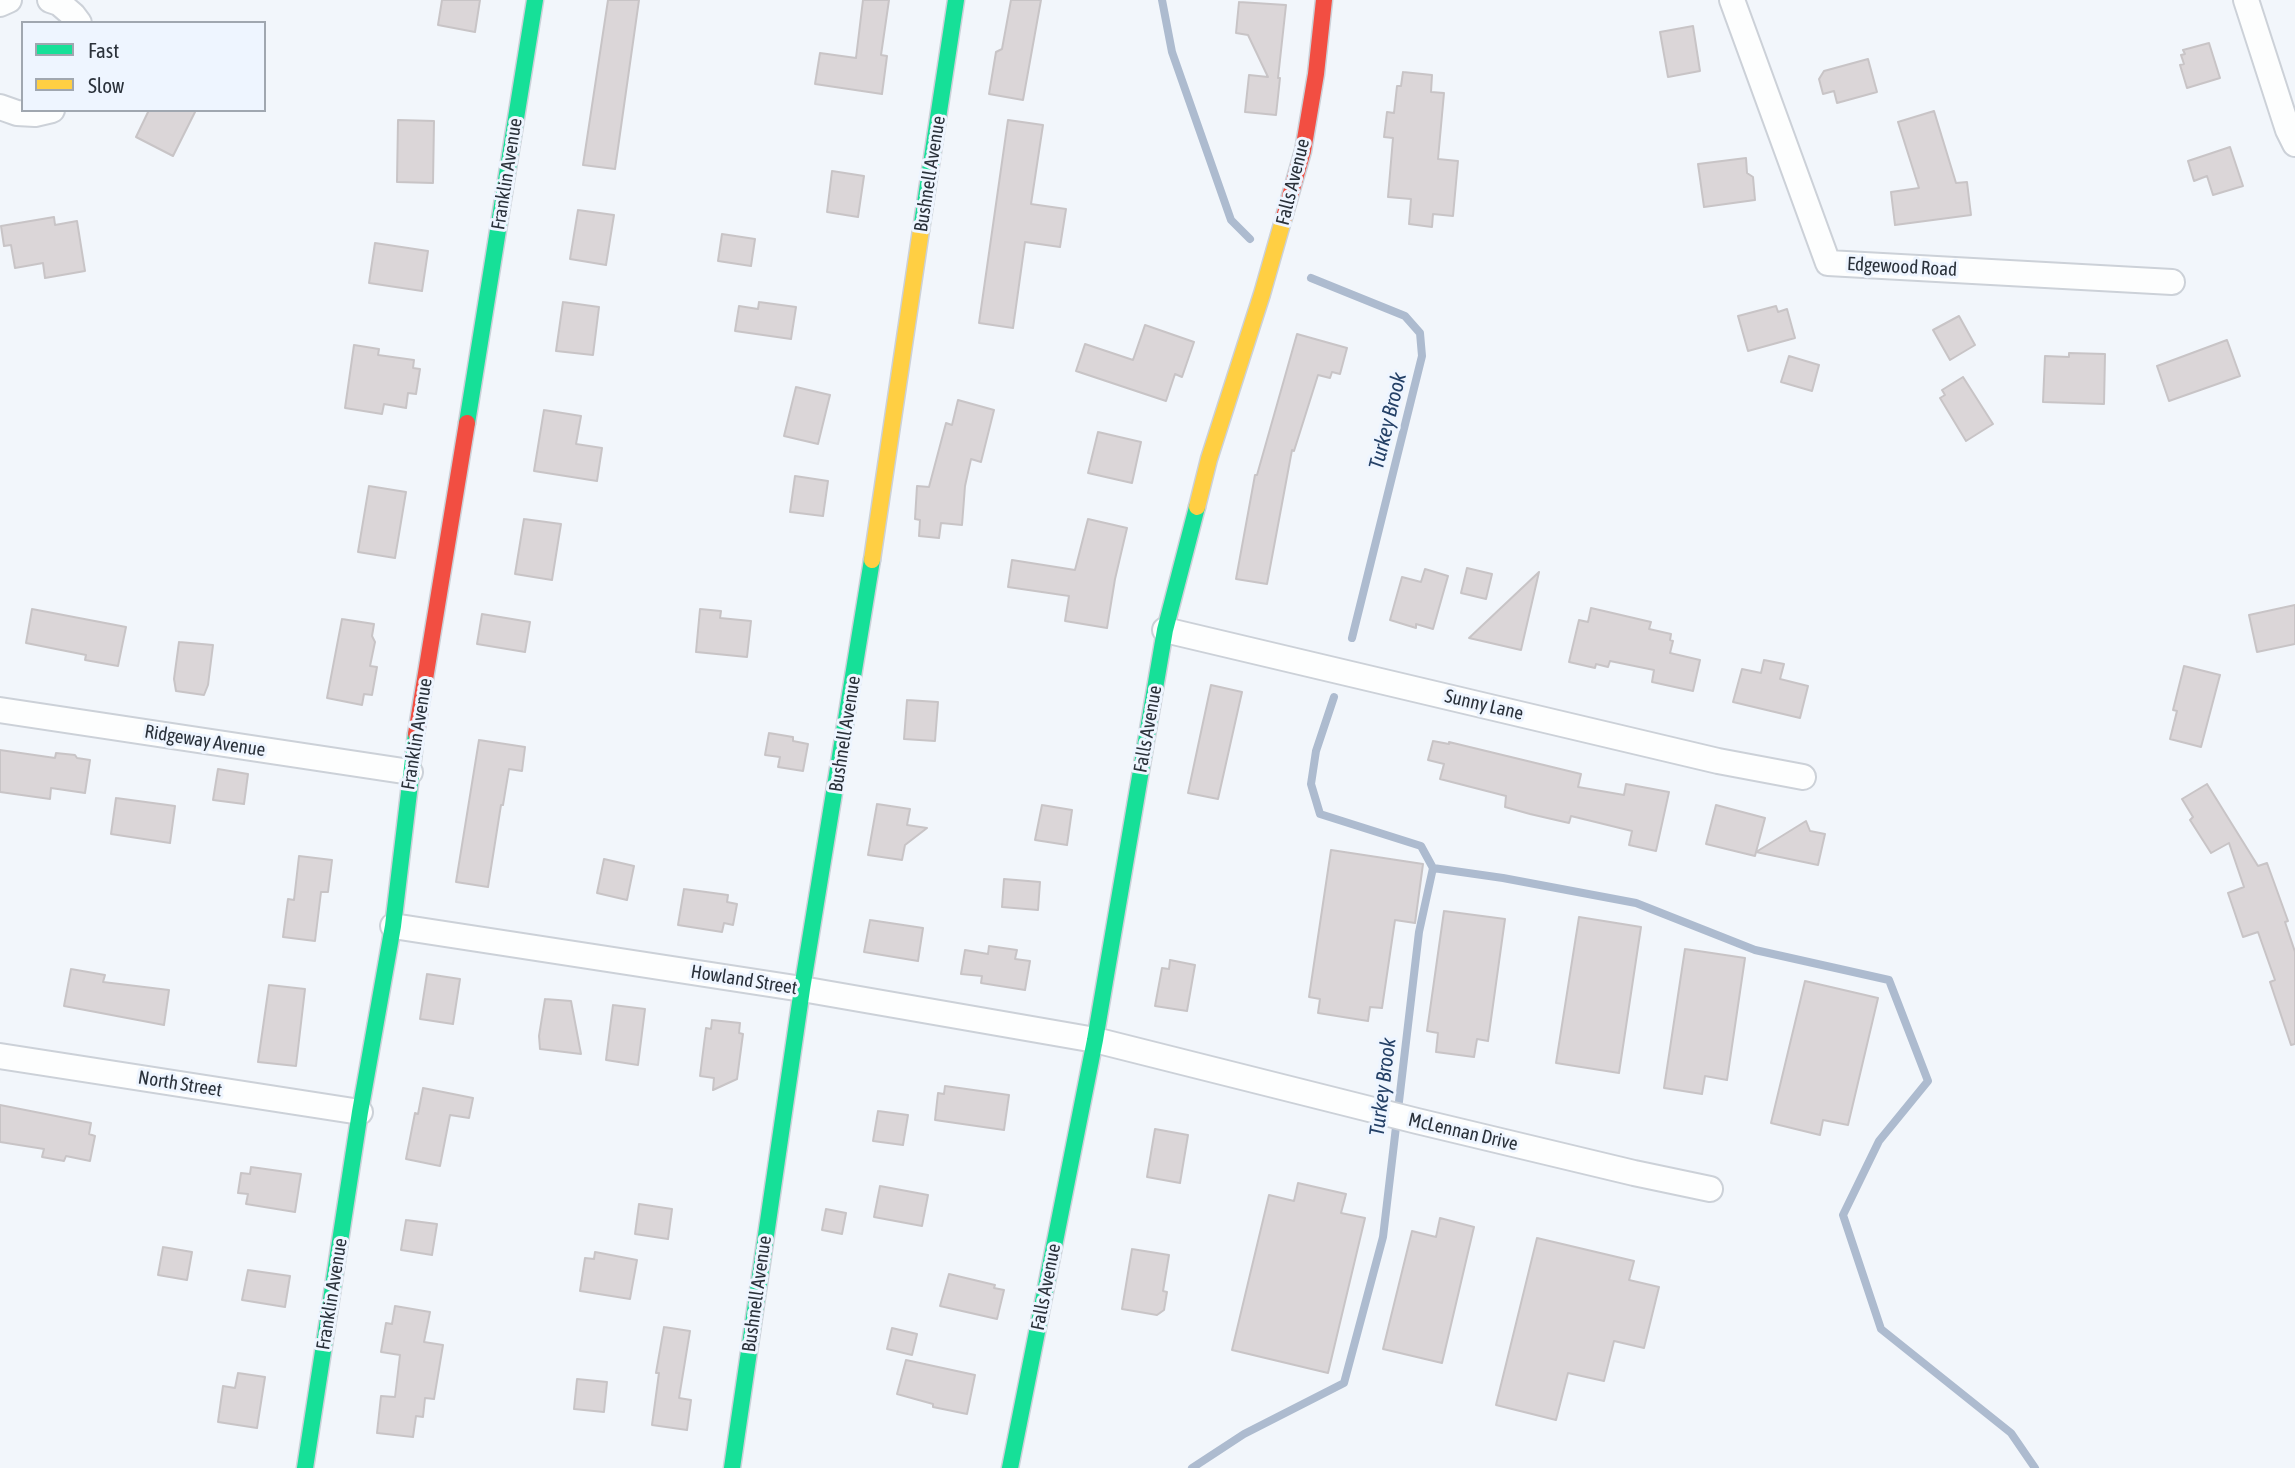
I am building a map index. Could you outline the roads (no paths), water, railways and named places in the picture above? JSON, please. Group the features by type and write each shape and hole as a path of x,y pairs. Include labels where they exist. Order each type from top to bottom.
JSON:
{"street":[{"path":"0,4 9,0"},
{"path":"50,0 59,3 78,21"},
{"name":"Franklin Avenue","path":"306,1468 360,1112 393,926 410,772 535,0"},
{"name":"Bushnell Avenue","path":"732,1468 802,989 850,703 957,0"},
{"name":"Falls Avenue","path":"1010,1468 1095,1040 1165,629 1209,459 1262,293 1303,151 1316,74 1324,0"},
{"name":"Edgewood Road","path":"1732,0 1828,263 2172,282"},
{"path":"2246,0 2288,130 2295,144"},
{"path":"0,107 17,113 44,112"},
{"name":"Sunny Lane","path":"1165,629 1718,761 1804,777"},
{"name":"Ridgeway Avenue","path":"0,710 410,772"},
{"name":"Howland Street","path":"393,926 802,989 1095,1040"},
{"name":"McLennan Drive","path":"1095,1040 1417,1121 1710,1189"},
{"name":"North Street","path":"0,1056 360,1112"}],"waterway":[{"name":"Turkey Brook","path":"1162,0 1172,52 1231,220 1250,239"},
{"name":"Turkey Brook","path":"1311,278 1405,316 1420,333 1422,356 1352,638"},
{"name":"Turkey Brook","path":"1192,1468 1244,1434 1344,1383 1383,1237 1419,932 1433,868 1421,846 1320,814 1311,784 1316,751 1334,697"},
{"path":"1433,868 1636,903 1755,950 1889,980 1928,1081 1879,1141 1843,1215 1881,1329 2011,1433 2035,1468"}]}
